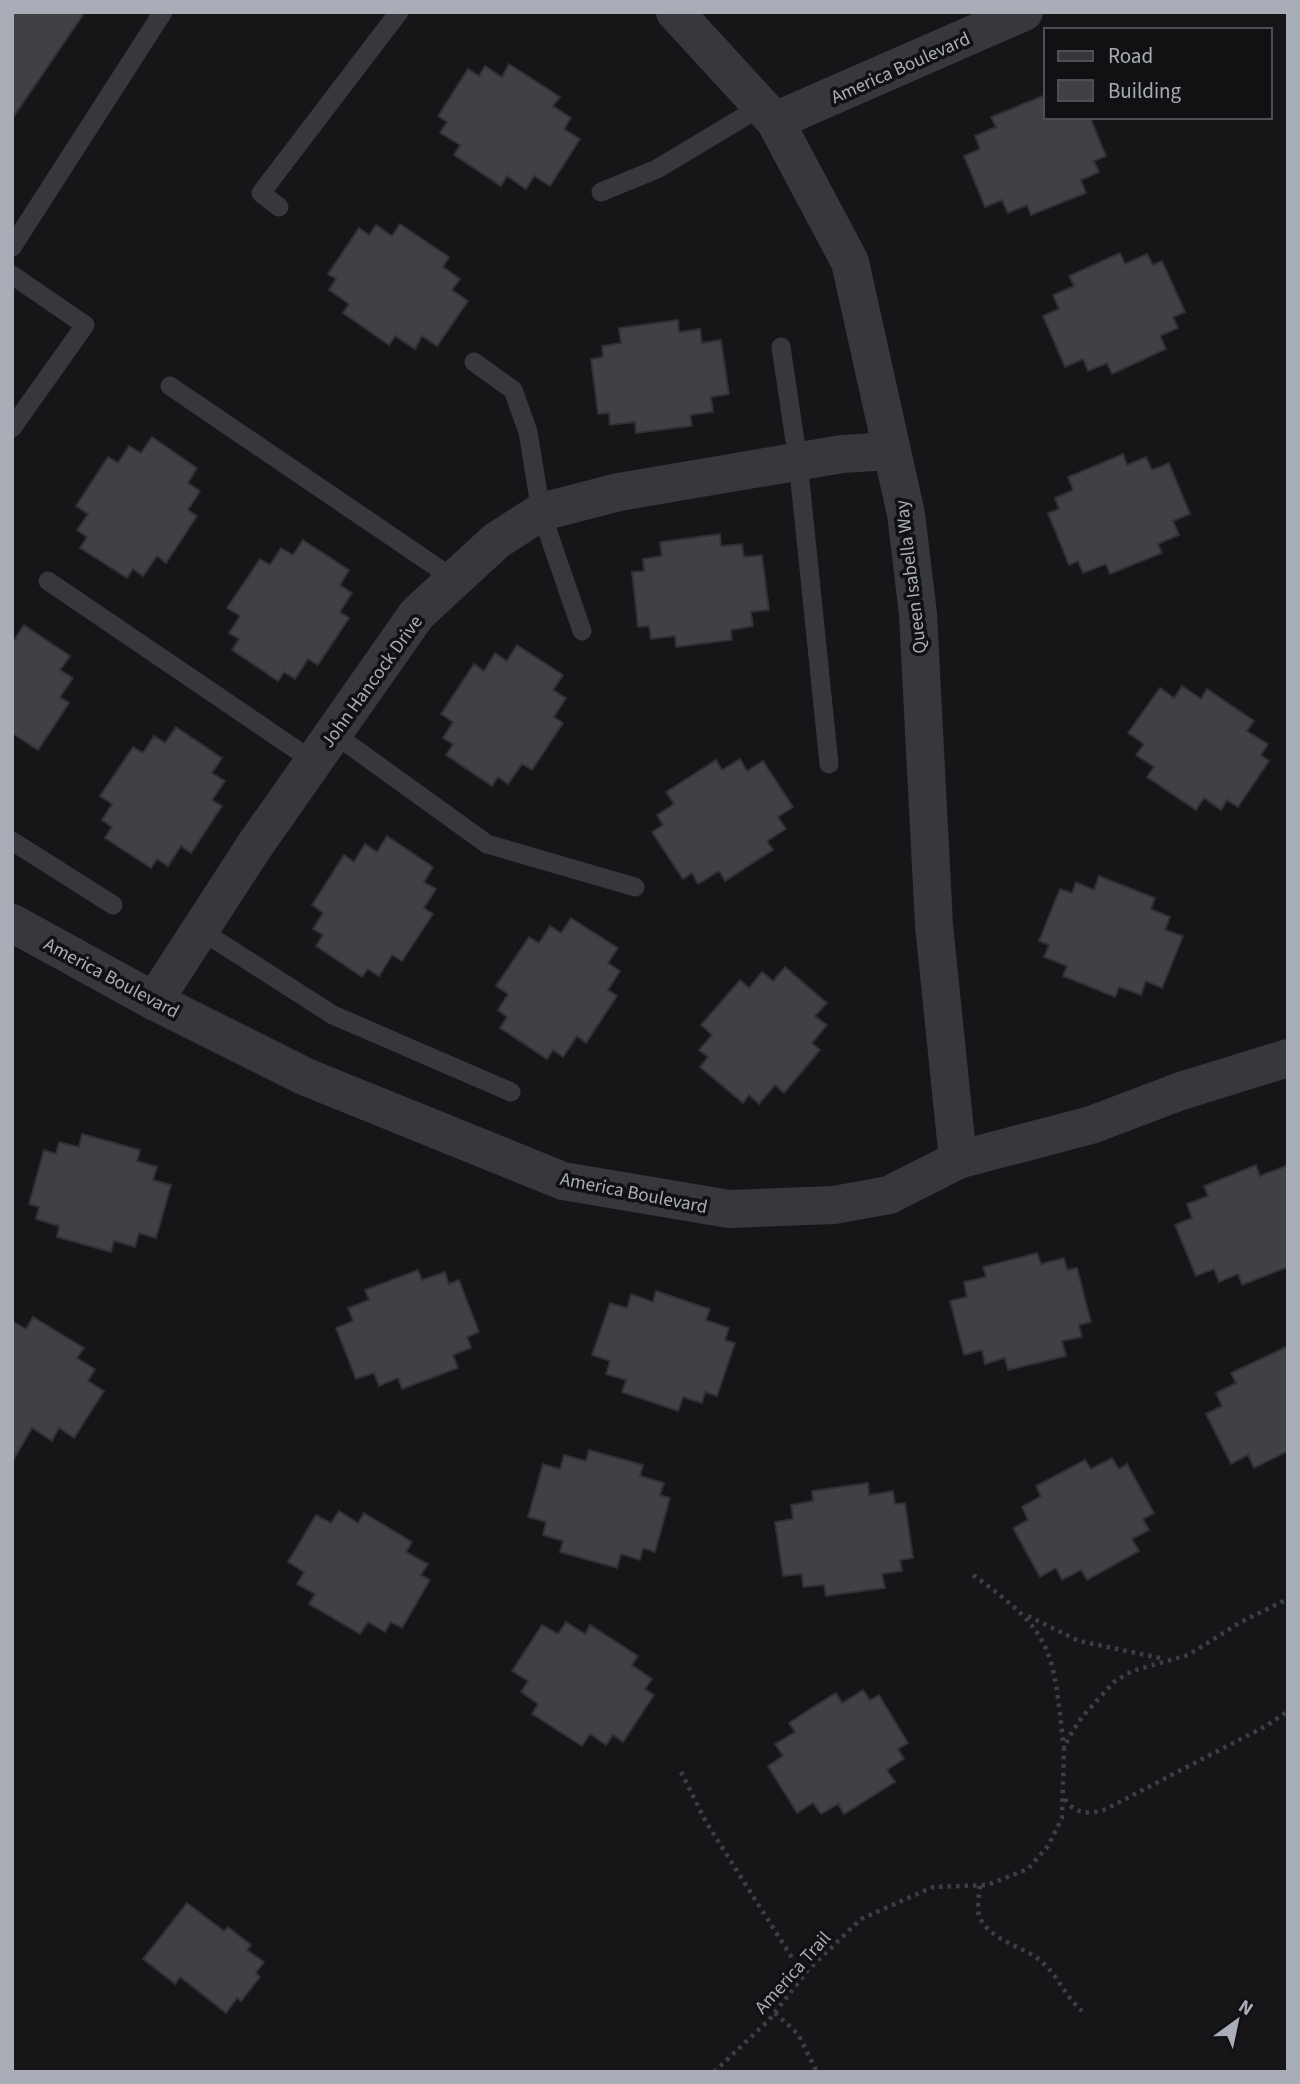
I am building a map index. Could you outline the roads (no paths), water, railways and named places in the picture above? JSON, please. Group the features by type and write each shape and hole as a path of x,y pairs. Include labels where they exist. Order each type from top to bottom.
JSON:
{"street":[{"name":"Queen Isabella Way","path":"675,12 768,113 850,262 906,514 918,614 934,925 958,1160"},
{"name":"America Boulevard","path":"768,113 1024,12"},
{"name":"John Hancock Drive","path":"154,1001 323,747 417,614 496,541 541,512 619,492 798,461 890,451"},
{"name":"America Boulevard","path":"12,923 154,1001 306,1077 564,1181 729,1209 834,1205 889,1195 958,1160 1091,1125 1181,1091 1288,1058"}],"lane":[{"path":"12,247 163,12"},
{"path":"279,207 261,193 399,12"},
{"path":"601,192 657,169 768,113"},
{"path":"12,275 85,325 12,428"},
{"path":"781,347 798,461 829,764"},
{"path":"474,362 513,390 528,432 541,512 582,631"},
{"path":"170,386 454,579"},
{"path":"48,581 487,844 635,887"},
{"path":"12,841 113,905"},
{"path":"200,930 333,1015 511,1092"}]}
